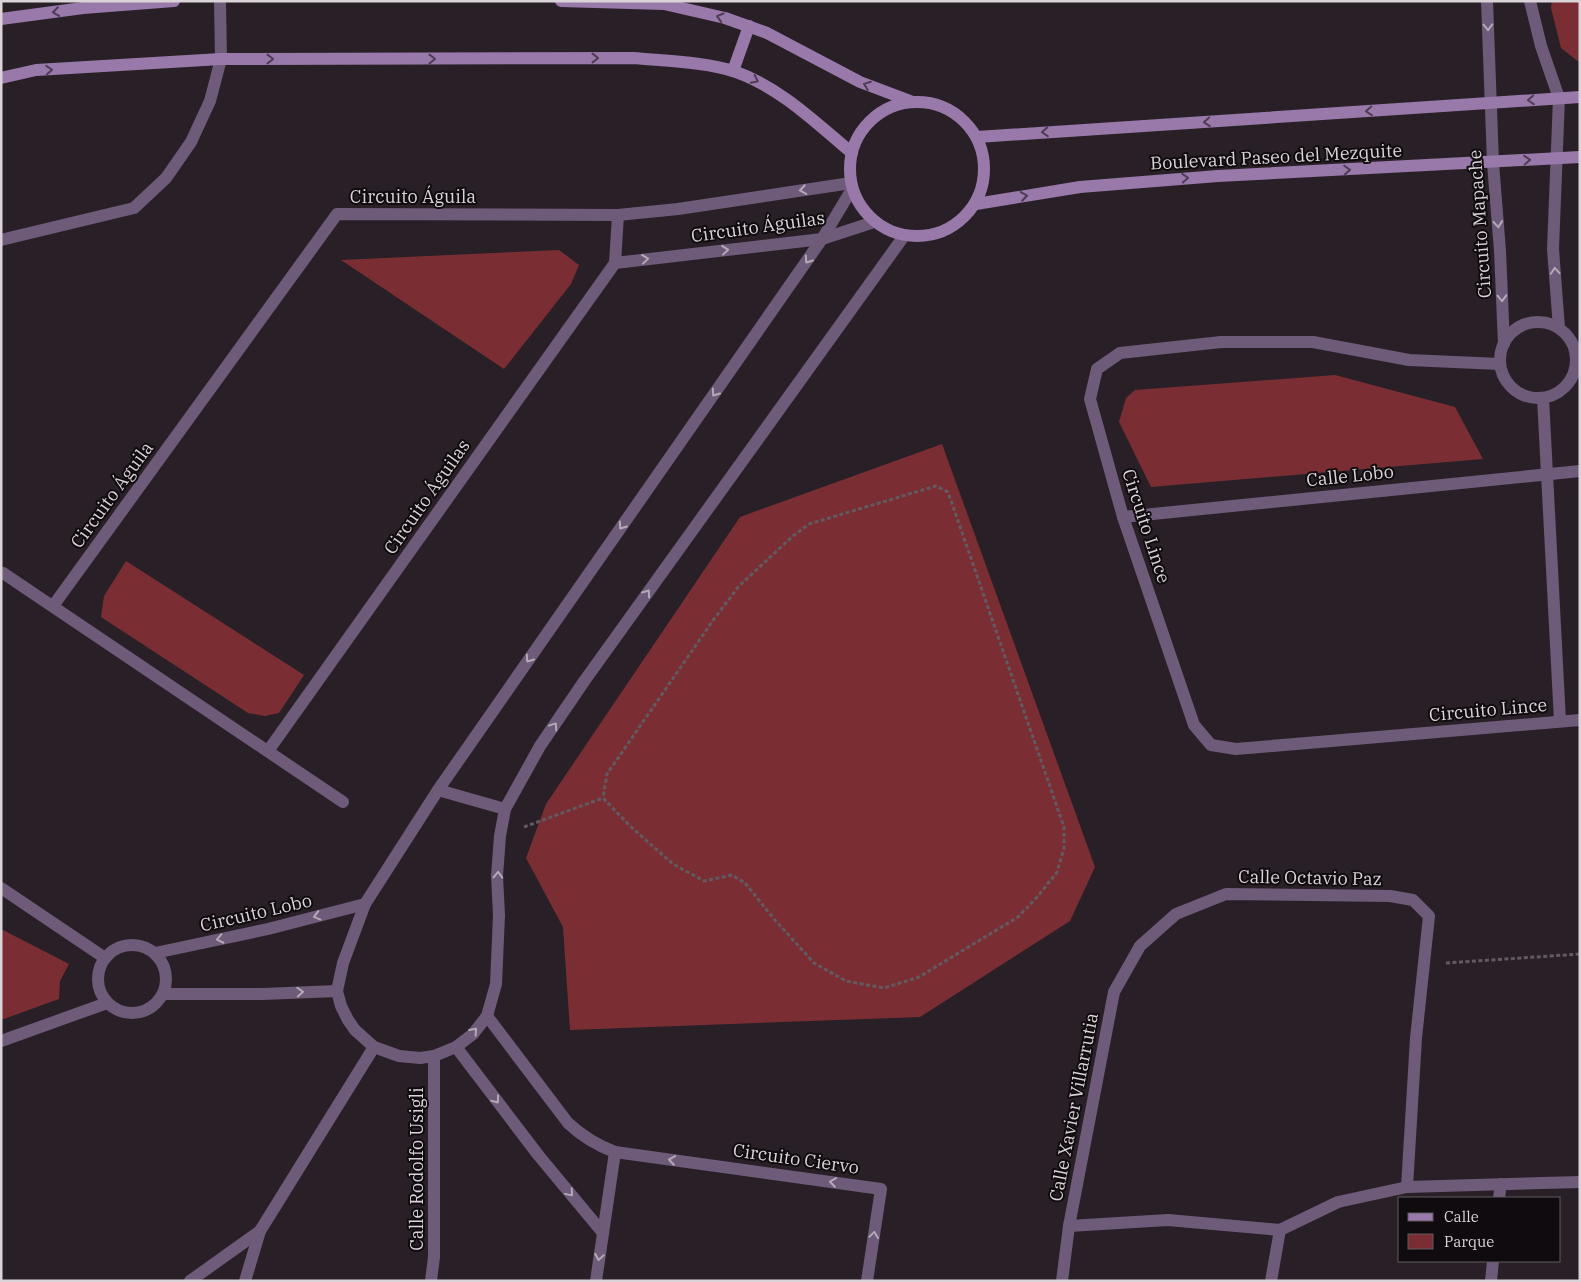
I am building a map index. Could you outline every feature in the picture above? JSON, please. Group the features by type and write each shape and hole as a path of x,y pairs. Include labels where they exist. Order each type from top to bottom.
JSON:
{"street":[{"path":"1,19 83,8 174,1"},
{"path":"1,251 6,238 134,208 166,178 191,142 210,101 221,59 220,1"},
{"path":"561,1 637,2 664,4 697,10 750,26 860,82 913,102"},
{"name":"Circuito Mapache","path":"1487,1 1493,163 1500,251 1504,344"},
{"path":"1530,1 1541,46 1559,98 1553,249 1559,328"},
{"path":"734,72 750,26"},
{"path":"1,78 36,70 221,59 633,58 687,63 734,72 772,89 852,153"},
{"path":"977,137 1580,97"},
{"path":"913,102 932,103 950,110 966,121 977,137 983,153 986,171 983,188 976,204 962,220 945,231 925,237 904,236 889,231 874,222 861,207 852,186 850,168 852,153 860,134 874,117 892,106 913,102"},
{"name":"Boulevard Paseo del Mezquite","path":"976,204 1080,187 1218,176 1580,157"},
{"path":"852,186 822,239 438,790 365,904 343,963 337,990 341,1006 348,1020 355,1030 374,1047 399,1056 420,1058 434,1056 456,1047 473,1034 487,1016 496,984 500,836 505,809 540,746 585,680 904,236"},
{"name":"Circuito Águila","path":"52,606 337,214 618,214 678,209 852,186"},
{"path":"615,263 618,214"},
{"name":"Circuito Águilas","path":"268,751 615,263 822,239 874,222"},
{"path":"1528,323 1550,323 1559,328 1568,336 1578,358 1568,384 1557,394 1544,398 1531,397 1520,393 1510,386 1503,376 1500,364 1504,344 1510,335 1528,323"},
{"name":"Circuito Lince","path":"1500,364 1409,360 1313,342 1221,342 1120,353 1097,370 1090,399 1123,517 1194,725 1211,745 1236,749 1580,720"},
{"name":"Circuito Lince","path":"1544,398 1560,721"},
{"name":"Calle Lobo","path":"1123,517 1580,471"},
{"path":"3,573 343,802"},
{"path":"438,790 505,809"},
{"path":"1,888 105,958"},
{"name":"Calle Octavio Paz","path":"1140,946 1176,914 1226,894 1390,896 1412,900 1429,916 1424,964"},
{"name":"Circuito Lobo","path":"154,953 268,929 365,904"},
{"path":"135,945 145,947 154,953 165,968 166,986 157,1003 148,1010 137,1013 115,1010 101,995 98,986 100,966 105,958 114,950 124,946 135,945"},
{"name":"Calle Xavier Villarrutia","path":"1062,1281 1070,1226 1114,992 1140,946"},
{"path":"1407,1187 1412,1085 1424,964"},
{"path":"163,994 263,994 337,990"},
{"path":"1,1040 107,1003"},
{"name":"Circuito Ciervo","path":"487,1016 568,1124 598,1146 615,1152 881,1188 867,1281"},
{"path":"245,1281 260,1232 374,1047"},
{"path":"456,1047 539,1156 603,1233"},
{"name":"Calle Rodolfo Usigli","path":"431,1281 434,1257 434,1056"},
{"path":"596,1281 615,1152"},
{"path":"1070,1226 1168,1220 1280,1230 1338,1202 1407,1187 1580,1182"},
{"path":"1499,1197 1501,1184"},
{"path":"1272,1281 1280,1230"},
{"path":"190,1281 260,1232"},
{"path":"1491,1281 1493,1262"}],"path":[{"path":"936,486 948,492 1064,827 1064,848 1057,872 1018,917 919,977 884,988 846,981 814,964 745,883 732,874 704,881 673,864 602,798 608,774 714,619 739,586 793,536 809,524 936,486"},
{"path":"500,836 602,798"},
{"path":"1424,964 1580,954"}],"green space":[{"path":"1552,1 1580,1 1580,63 1561,48 1551,8"},
{"path":"559,250 579,265 571,284 504,369 341,260"},
{"path":"1335,375 1455,407 1483,459 1151,487 1119,422 1126,398 1135,390"},
{"path":"942,444 1095,867 1070,921 920,1017 570,1030 563,927 526,858 546,804 740,517"},
{"path":"126,561 304,675 279,713 265,716 248,713 101,617 104,596"},
{"path":"1,929 69,964 60,981 59,999 1,1020"}]}
